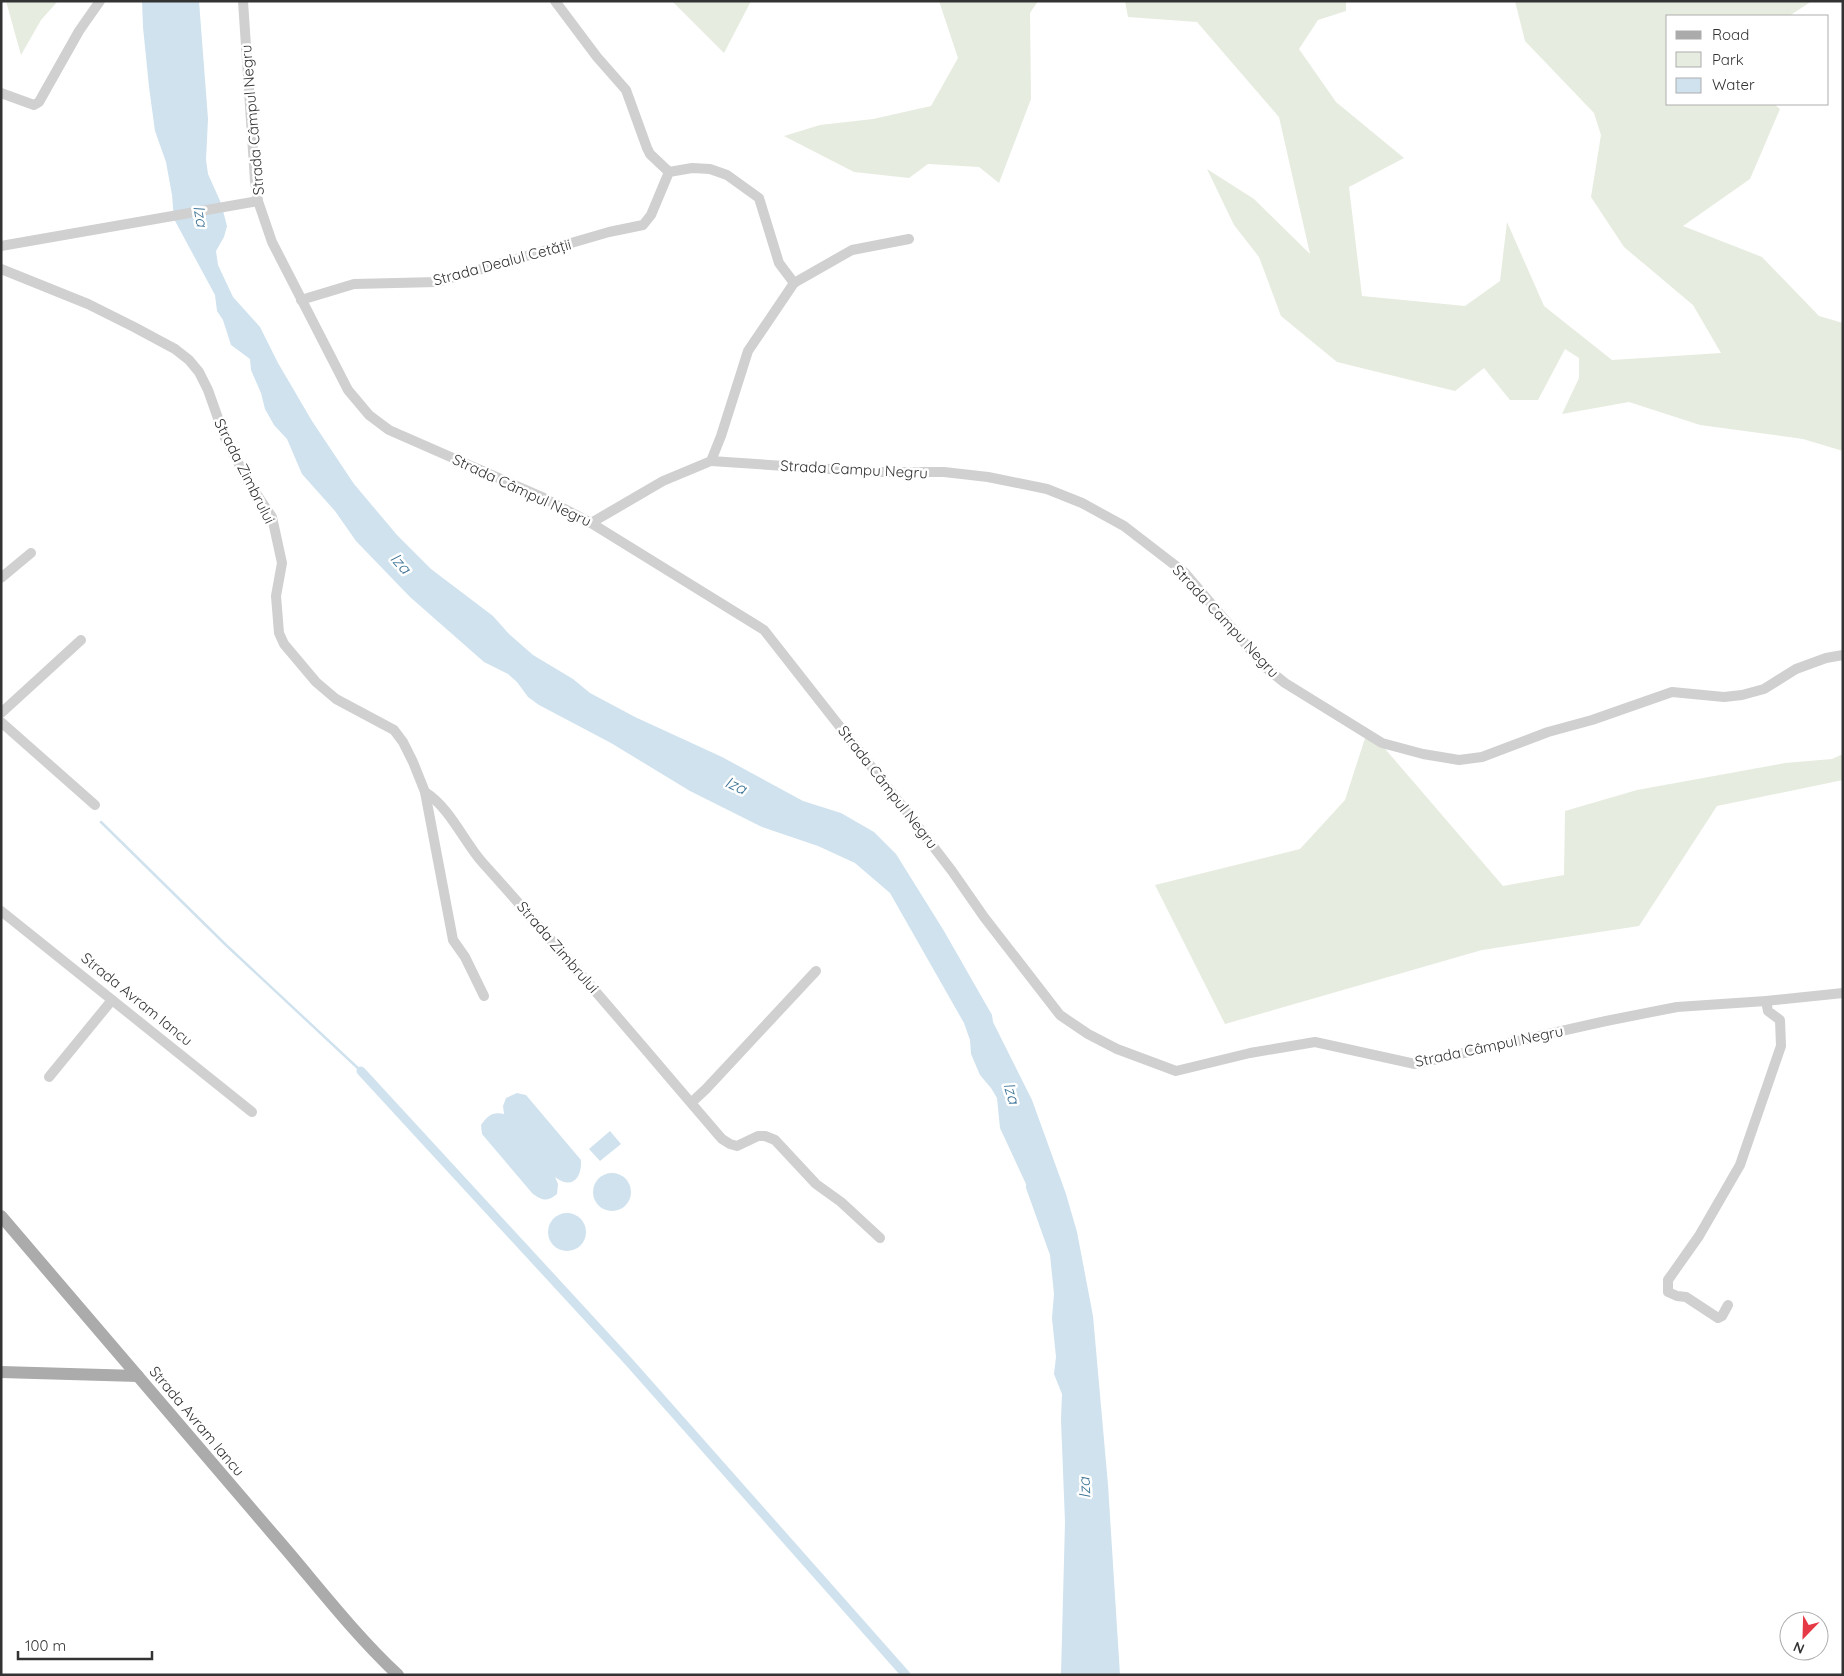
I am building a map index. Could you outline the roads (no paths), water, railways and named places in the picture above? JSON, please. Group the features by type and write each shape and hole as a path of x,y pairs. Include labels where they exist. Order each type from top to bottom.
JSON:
{"main road":[{"name":"Strada Avram Iancu","path":"1,1216 220,1475 369,1645 398,1675"},
{"path":"1,1372 138,1376"}],"street":[{"path":"1,93 34,105 39,102 79,31 100,1"},
{"name":"Strada Câmpul Negru","path":"243,1 258,201 272,242 348,390 357,403 375,420 398,434 542,497 591,523 764,630 909,814 984,916 1060,1014 1088,1034 1118,1049 1176,1071 1250,1053 1315,1042 1414,1064 1677,1007 1766,1001 1843,993"},
{"path":"555,1 626,90 646,148 650,154 669,172 692,168 710,169 727,175 759,198 779,263 794,283"},
{"name":"Strada Dealul Cetății","path":"301,300 354,284 437,282 609,232 643,225 651,215 669,172"},
{"path":"1,246 258,201"},
{"path":"711,461 721,436 748,351 794,283 852,250 909,239"},
{"name":"Strada Zimbrului","path":"1,269 88,304 175,349 195,367 205,382 225,438 249,483 272,517 282,563 276,596 279,633 284,644 316,682 336,700 394,730 403,742 425,792 453,940 466,957 484,996"},
{"name":"Strada Campu Negru","path":"591,523 664,481 711,461 874,472 944,472 988,477 1047,489 1082,503 1124,526 1185,573 1265,667 1348,724 1382,743 1423,754 1459,760 1482,757 1548,732 1592,720 1672,692 1724,697 1742,695 1764,689 1796,669 1843,654"},
{"path":"1,578 30,553"},
{"path":"1,713 81,640"},
{"path":"1,722 95,805"},
{"name":"Strada Zimbrului","path":"425,792 436,799 479,859 517,900 722,1139 737,1146 758,1136 766,1136 775,1140 816,1184 840,1202 880,1238"},
{"name":"Strada Avram Iancu","path":"1,911 252,1112"},
{"path":"692,1102 706,1090 816,971"},
{"path":"49,1077 112,1000"},
{"path":"1728,1305 1722,1316 1718,1318 1686,1297 1668,1292 1667,1286 1668,1280 1677,1264 1699,1236 1731,1184 1751,1136 1781,1046 1780,1020 1768,1011 1766,1001"}],"water":[{"name":"Iza","path":"142,1 199,1 208,119 206,160 208,174 221,203 227,226 224,237 216,251 218,265 233,297 260,327 278,363 312,421 354,484 397,535 431,569 493,616 509,634 533,655 573,679 590,693 635,717 722,757 803,801 841,813 874,832 896,854 944,931 992,1015 993,1022 1032,1100 1066,1194 1077,1232 1093,1316 1108,1485 1120,1675 1061,1675 1065,1522 1061,1420 1062,1394 1054,1374 1056,1357 1052,1318 1054,1294 1050,1255 1026,1184 1000,1128 997,1098 980,1075 971,1054 970,1040 964,1023 890,893 855,863 818,846 762,827 690,791 611,743 539,705 528,697 517,682 508,674 484,662 410,597 356,541 335,511 302,474 287,439 274,425 265,409 261,393 251,370 250,359 231,345 223,320 217,311 215,295 174,219 166,162 155,131 143,27"},
{"path":"517,1093 526,1095 581,1160 578,1177 571,1182 566,1182 555,1177 558,1184 557,1194 547,1199 539,1198 532,1193 482,1134 481,1125 486,1119 493,1114 504,1114 503,1106 506,1098"},
{"path":"610,1131 621,1144 600,1161 589,1149"},
{"path":"612,1173 625,1179 631,1192 625,1205 612,1211 599,1205 593,1192 599,1179"},
{"path":"567,1213 580,1219 586,1232 580,1245 567,1251 554,1245 548,1232 554,1219"}],"waterway":[{"path":"101,822 226,945 361,1071"},
{"path":"361,1071 629,1362 906,1675"}]}
